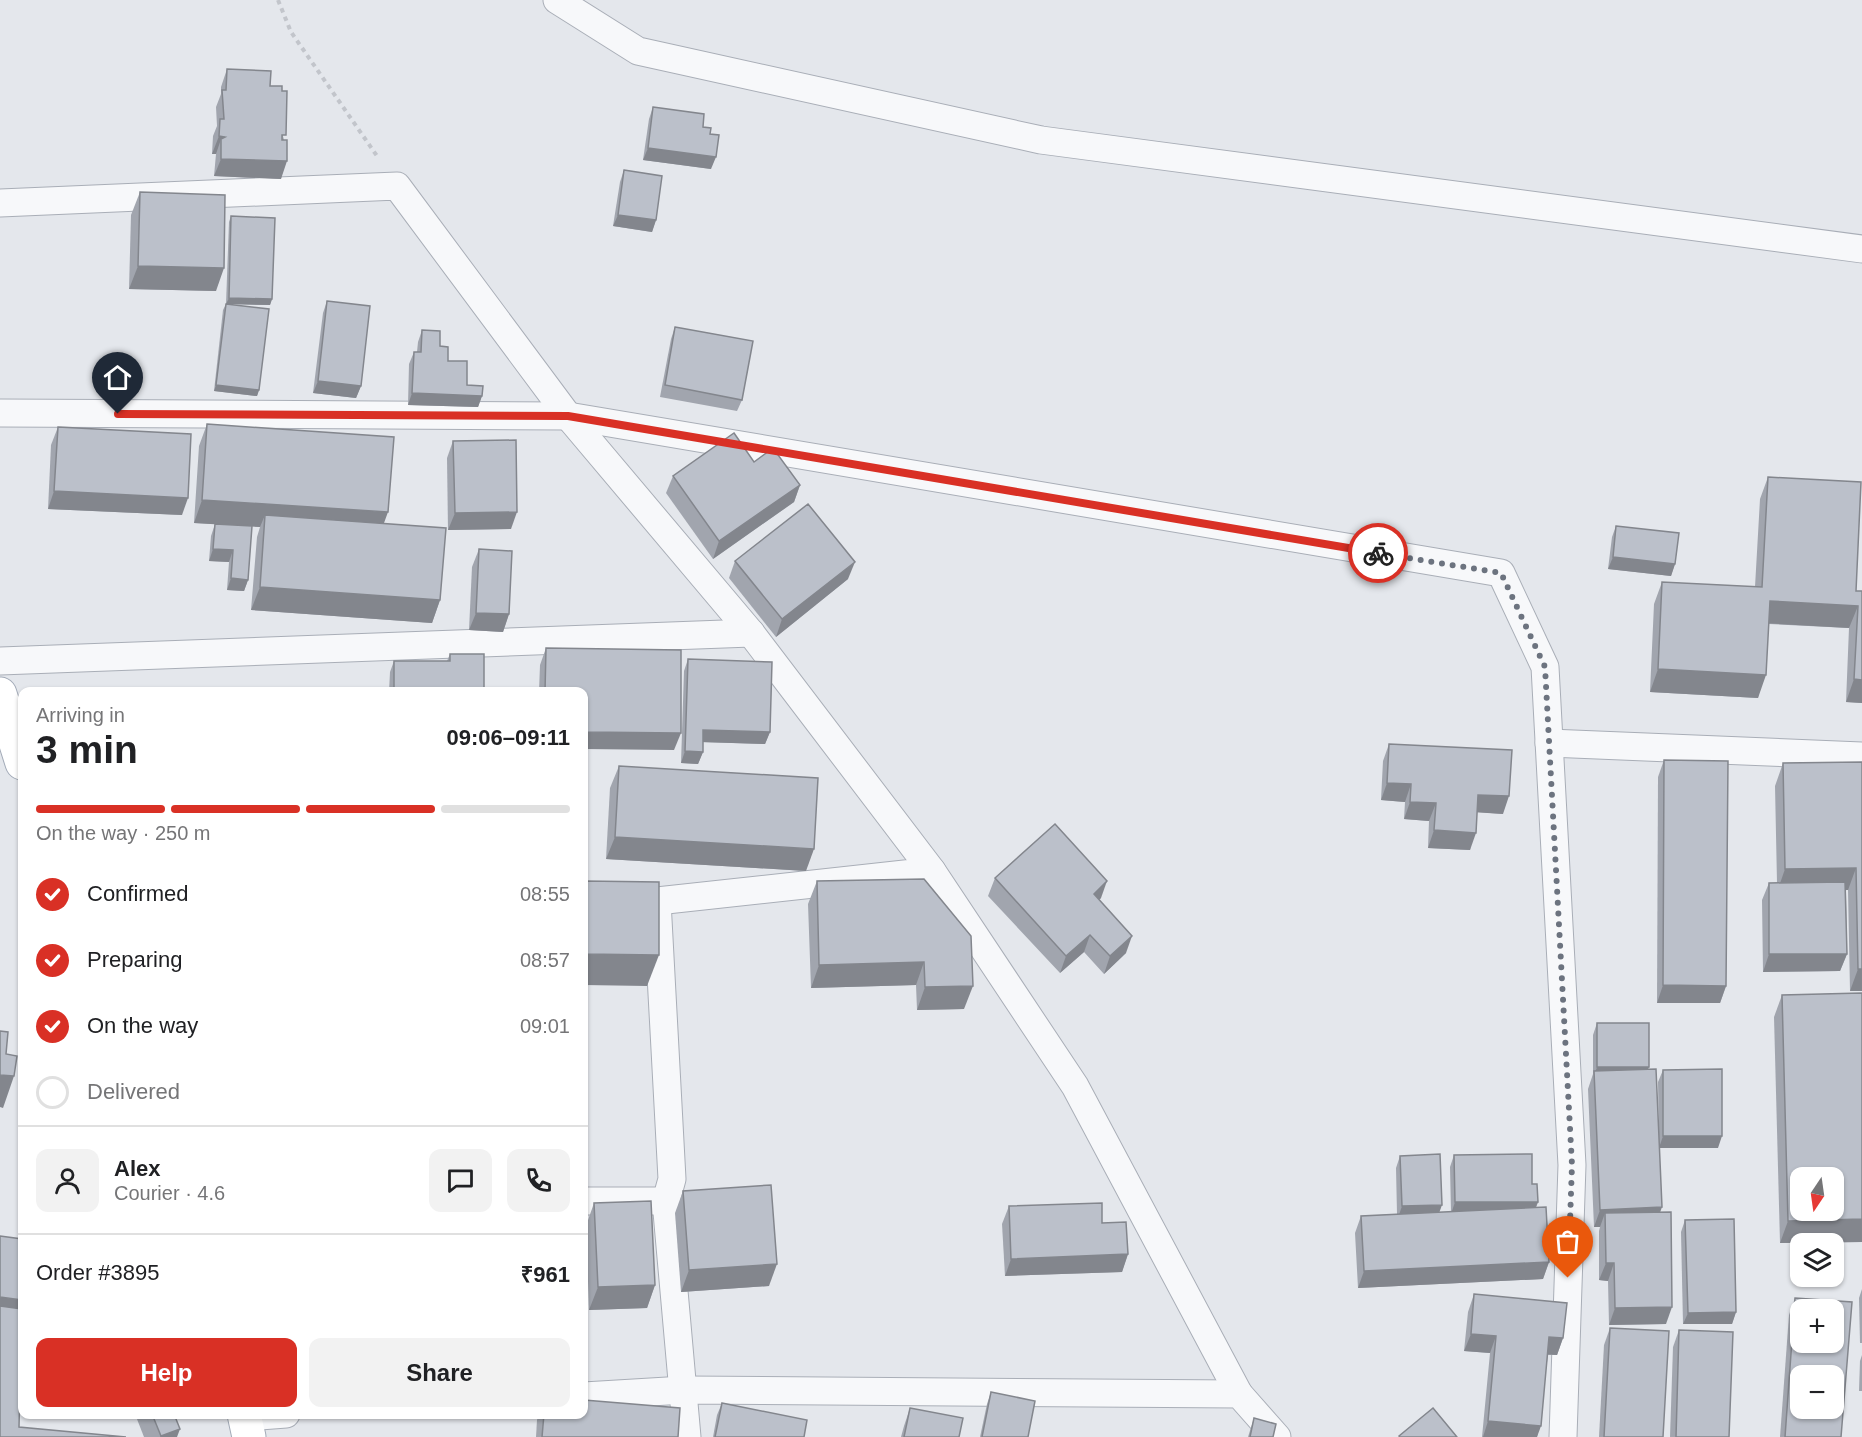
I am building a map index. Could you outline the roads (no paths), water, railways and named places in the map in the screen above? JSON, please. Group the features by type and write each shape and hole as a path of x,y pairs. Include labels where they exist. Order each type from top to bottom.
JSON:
{"main road":[{"path":"0,694 18,750"}],"street":[{"path":"557,0 638,51 1041,140 1862,249"},
{"path":"0,203 397,186 568,416 750,633 932,871 1075,1086 1239,1394 1277,1437"},
{"path":"0,413 568,416 1501,573 1545,667 1572,1165 1563,1437"},
{"path":"0,661 750,633"},
{"path":"1549,743 1862,756"},
{"path":"588,899 657,901 932,871"},
{"path":"657,901 672,1179 666,1201 687,1437"},
{"path":"588,1201 666,1201"},
{"path":"588,1396 684,1390 1239,1394"},
{"path":"246,1423 264,1419"}]}
